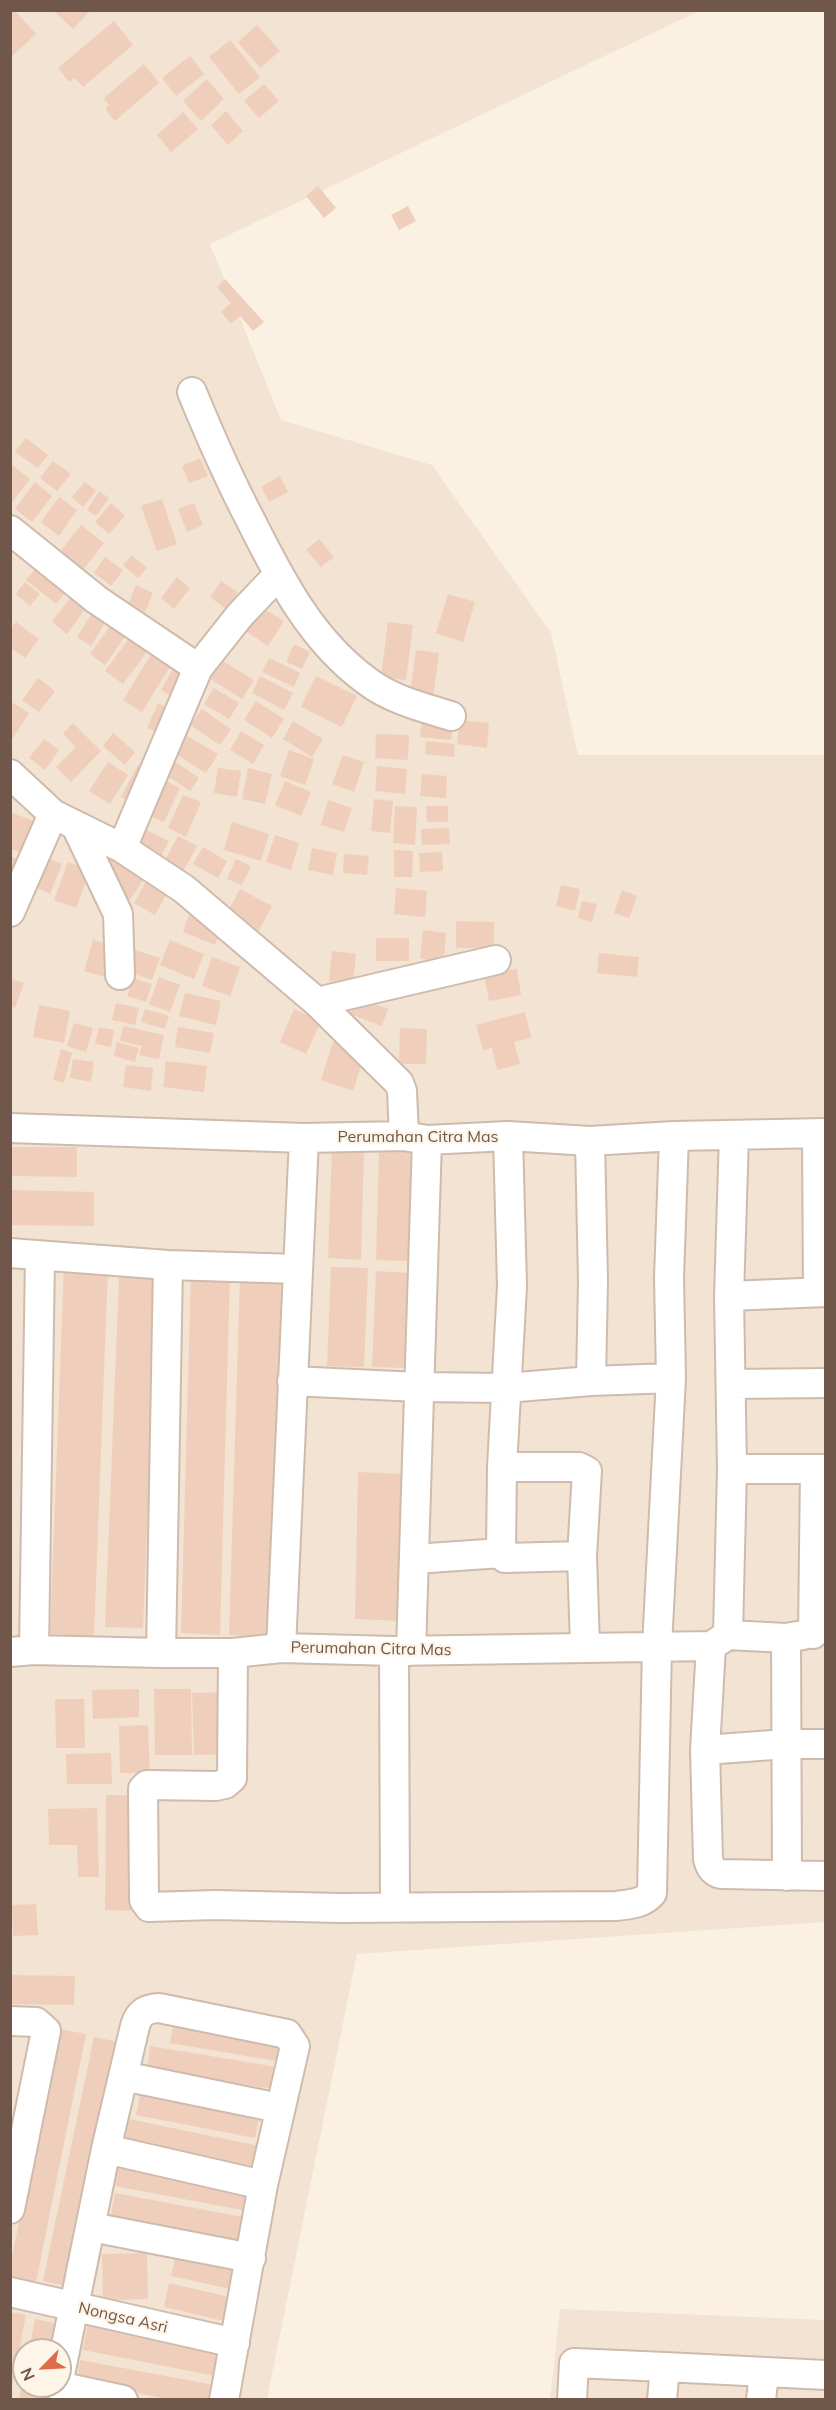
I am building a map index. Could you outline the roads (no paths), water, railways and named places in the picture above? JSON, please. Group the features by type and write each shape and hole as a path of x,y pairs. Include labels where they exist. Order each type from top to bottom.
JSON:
{"street":[{"path":"192,393 216,453 278,575 329,648 368,682 397,699 451,716"},
{"path":"10,530 97,600 198,668"},
{"path":"122,848 198,668 240,615 278,575"},
{"path":"10,774 65,820 122,848 184,889 317,1002 399,1083 415,1138 418,1388 415,1559 403,1651 395,1907"},
{"path":"10,912 65,820"},
{"path":"65,820 118,914 120,975"},
{"path":"317,1002 496,960"},
{"name":"Perumahan Citra Mas","path":"10,1128 304,1138 508,1136 590,1141 674,1136 821,1133"},
{"path":"729,1296 822,1292 821,1133"},
{"path":"734,1135 729,1296 732,1469 719,1640 705,1750 708,1859 712,1869 721,1874 825,1876"},
{"path":"508,1136 512,1286 502,1467 501,1553 505,1558 582,1556"},
{"path":"233,1653 232,1778 225,1784 216,1786 144,1787 145,1903 149,1907 616,1906 636,1904 648,1898 652,1893 657,1646 670,1378 669,1278 674,1136"},
{"path":"281,1648 304,1138"},
{"path":"590,1141 593,1281 591,1381"},
{"path":"10,1253 168,1265 298,1269"},
{"path":"22,1651 40,1256"},
{"path":"161,1653 168,1265"},
{"path":"292,1381 418,1388 506,1388 591,1381 670,1378"},
{"path":"732,1384 825,1383"},
{"path":"502,1467 579,1467 587,1471 582,1556 585,1646"},
{"path":"732,1469 820,1469 808,1636 786,1744 787,1876"},
{"path":"415,1559 501,1553"},
{"name":"Perumahan Citra Mas","path":"22,1651 233,1653 281,1648 403,1651 657,1646 719,1640 808,1636"},
{"path":"705,1750 786,1744 825,1744"},
{"path":"67,2338 106,2149 138,2017 150,2009 159,2008 287,2034 295,2046 263,2186 224,2400"},
{"path":"10,2020 36,2022 46,2031 20,2107 12,2197"},
{"path":"123,2076 279,2108"},
{"path":"106,2149 263,2186"},
{"path":"91,2228 251,2258"},
{"name":"Nongsa Asri","path":"10,2292 235,2343"},
{"path":"572,2400 574,2363 665,2367 762,2386 825,2375"},
{"path":"662,2400 665,2367"},
{"path":"72,2389 123,2400"}]}
